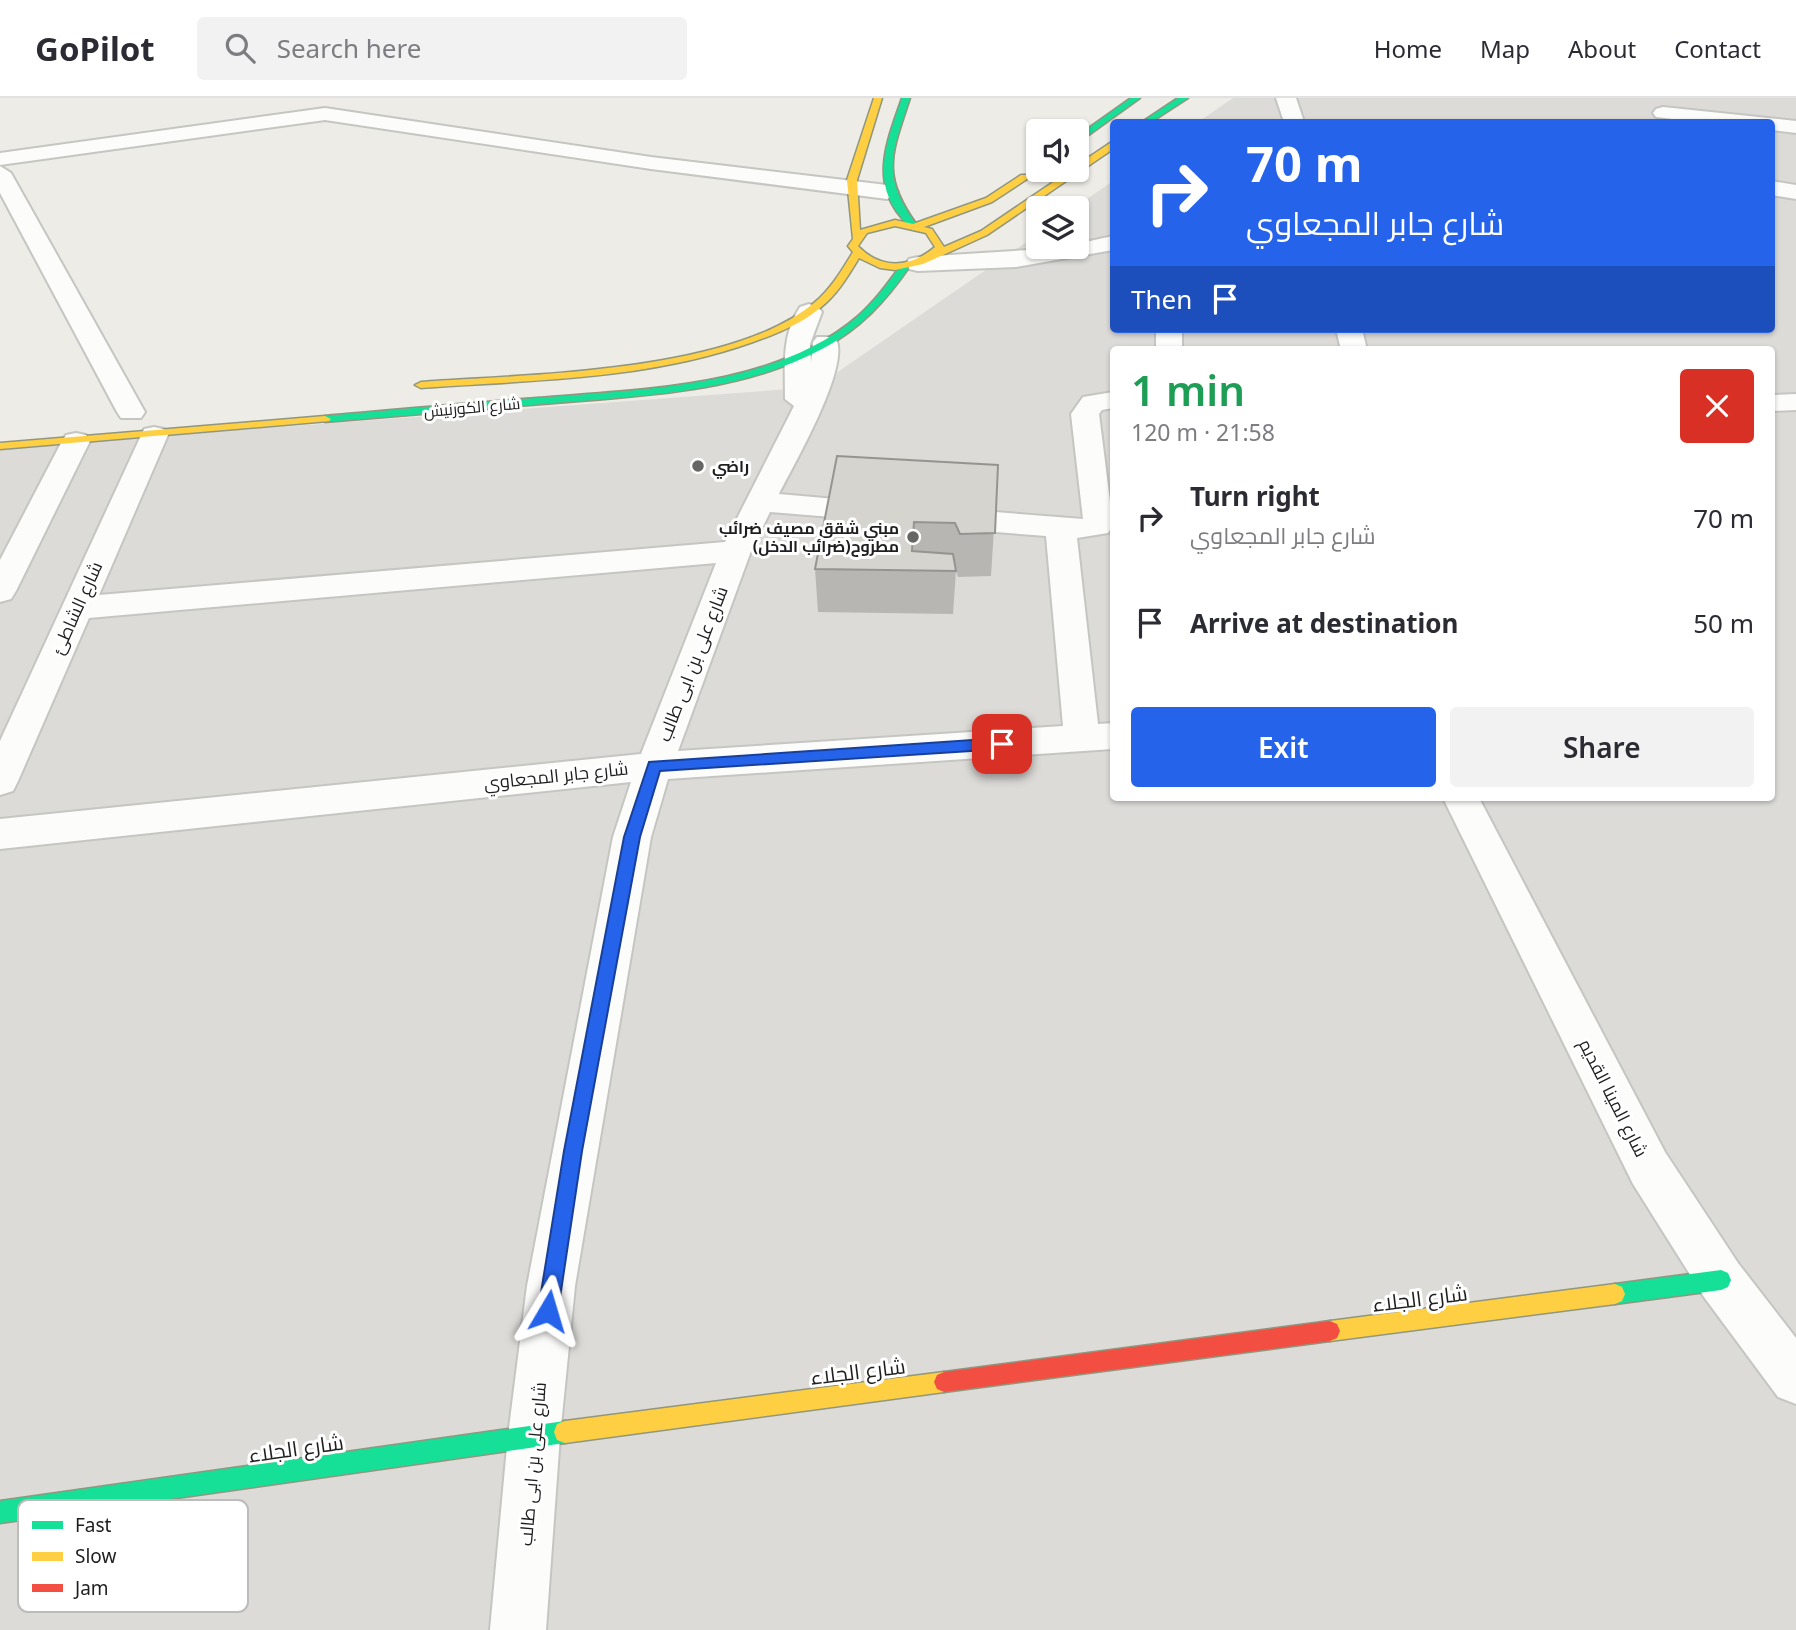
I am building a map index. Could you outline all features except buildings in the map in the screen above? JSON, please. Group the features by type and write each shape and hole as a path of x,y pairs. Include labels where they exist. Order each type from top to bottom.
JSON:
{"street":[{"path":"878,98 854,172 852,199 856,246 877,264 1023,260 1110,244"},
{"path":"906,98 885,172 889,198 914,225 935,235 939,241 920,261"},
{"path":"1089,132 1136,98"},
{"path":"1151,119 1184,98"},
{"path":"1286,98 1293,119"},
{"path":"1662,111 1730,119"},
{"path":"0,159 325,114 852,199 889,198"},
{"path":"1775,124 1796,127"},
{"name":"شارع الكورنيش","path":"0,446 76,441 137,418 628,393 717,381 811,349 875,306 920,261 984,233 1110,147"},
{"path":"0,173 137,418"},
{"path":"856,246 878,225 914,225 989,200 1026,176"},
{"path":"1775,189 1796,192"},
{"name":"شارع الكورنيش","path":"406,386 612,367 707,351 746,341 780,328 809,312 838,284 856,246"},
{"name":"شارع على بن ابى طالب","path":"518,1630 534,1436 551,1286 573,1151 632,837 654,766 736,551 816,390 809,312"},
{"path":"746,341 811,349"},
{"path":"707,351 717,381"},
{"path":"761,502 1091,529 1100,523 1085,414 1093,403 1110,400"},
{"path":"1775,403 1796,402"},
{"name":"شارع الشاطئ","path":"0,781 77,608 137,418"},
{"path":"3,578 76,441"},
{"path":"1060,527 1098,737"},
{"path":"77,608 736,551"},
{"name":"شارع جابر المجعاوي","path":"0,834 654,766 1098,737"},
{"name":"شارع المينا القديم","path":"1463,801 1649,1168 1721,1280 1796,1379"},
{"name":"شارع الجلاء","path":"84,1500 534,1436 1721,1280"},
{"name":"شارع الجلاء","path":"0,1512 18,1509"}],"shaded area":[{"path":"1233,98 1796,98 1796,1630 0,1630 0,448 816,387 1026,242 1026,259 1089,259 1089,198 1110,183 1110,333 1775,333 1775,119 1202,119"}],"traffic: fast":[{"path":"906,98 890,149 888,178 899,209 912,225"},
{"path":"1089,132 1136,98"},
{"path":"1151,119 1184,98"},
{"path":"325,419 617,395 741,376 818,347 853,325 881,298 905,266"},
{"path":"1615,1294 1721,1280"},
{"path":"85,1500 565,1432"},
{"path":"0,1512 18,1509"}],"traffic: slow":[{"path":"856,237 852,180 878,98"},
{"path":"936,254 984,233 1110,147"},
{"path":"917,226 989,200 1024,177"},
{"path":"895,223 929,231 940,248 919,262 895,267 872,262 853,246 864,231 895,223"},
{"path":"421,385 622,369 674,361 724,349 770,333 810,311 831,292 857,254"},
{"path":"0,446 325,419"},
{"path":"1330,1331 1615,1294"},
{"path":"565,1432 944,1382"}],"traffic: jam":[{"path":"944,1382 1330,1331"}],"place":[{"name":"راضي","path":"698,466"},
{"name":"مبني شقق مصيف ضرائب مطروح(ضرائب الدخل)","path":"913,537"}],"route":[{"path":"548,1311 573,1151 632,837 654,766 1002,744"}]}
